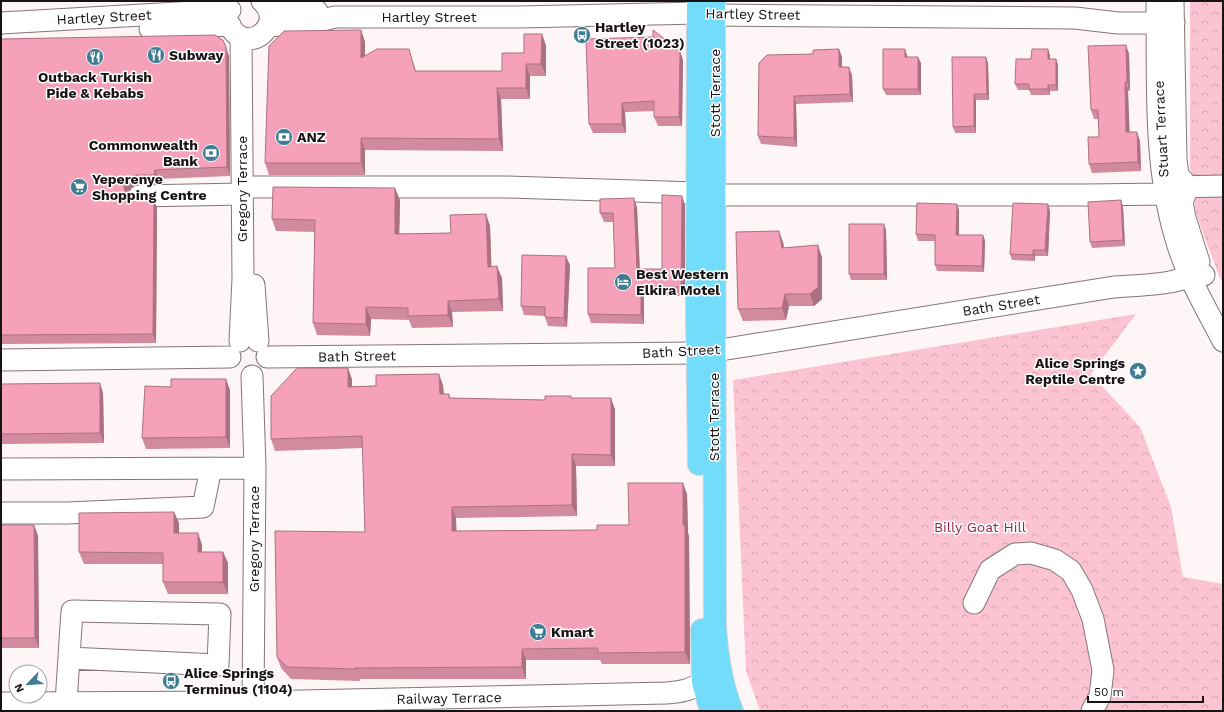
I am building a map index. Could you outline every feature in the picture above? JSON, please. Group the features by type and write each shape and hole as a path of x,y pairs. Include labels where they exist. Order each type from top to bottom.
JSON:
{"main road":[{"name":"Stott Terrace","path":"706,8 706,352 703,682 711,711"},
{"name":"Stott Terrace","path":"706,352 715,627 723,686 732,711"},
{"path":"703,682 705,711"}],"street":[{"name":"Hartley Street","path":"1,23 249,18 315,22 335,17 520,17 706,8 1075,18 1118,23 1165,11"},
{"name":"Stuart Terrace","path":"1165,11 1176,160 1178,175 1188,187 1182,202 1193,267 1223,341"},
{"name":"Stuart Terrace","path":"1165,11 1159,154 1165,190 1175,239 1223,310"},
{"name":"Hartley Street","path":"1,35 249,18"},
{"name":"Gregory Terrace","path":"249,18 241,192 258,329 249,349"},
{"path":"147,196 241,192 505,187 706,194 1086,195 1188,187 1223,186"},
{"name":"Bath Street","path":"1,360 249,349 706,352 1114,288 1164,283 1193,267"},
{"path":"249,349 266,364 263,370 252,376 239,373 234,369 249,349"},
{"name":"Gregory Terrace","path":"252,376 255,468 253,702"},
{"path":"1,513 67,513 203,507 211,468"},
{"path":"1,469 255,468"},
{"path":"974,603 990,570 1015,554 1031,553 1055,560 1070,571 1082,590 1093,619 1103,670 1100,696 1092,711"},
{"path":"66,703 72,611 220,614 218,664 69,658"},
{"name":"Railway Terrace","path":"1,703 253,702 666,693 692,689 703,682"}],"green space":[{"path":"1190,1 1223,1 1223,283 1196,214 1190,168"},
{"name":"Billy Goat Hill","path":"1136,314 1091,374 1140,427 1171,507 1183,577 1223,584 1223,711 760,711 746,671 733,380"}],"building":[{"path":"361,30 361,58 377,49 409,49 415,71 502,71 502,53 524,53 524,34 542,34 541,64 526,64 526,88 497,88 499,139 361,138 361,163 265,163 269,46 284,31"},
{"path":"653,30 680,51 679,117 654,117 654,101 622,103 622,124 589,124 586,39 653,37"},
{"name":"Yeperenye Shopping Centre","path":"215,35 223,40 226,47 227,167 155,170 154,175 136,175 125,181 124,187 126,194 130,198 154,199 153,334 1,335 1,39"},
{"path":"1126,45 1126,132 1137,132 1138,162 1089,164 1088,137 1099,137 1098,110 1091,110 1088,46"},
{"path":"839,49 839,67 849,67 850,94 794,96 794,138 758,136 759,63 767,55 813,54 813,50"},
{"path":"883,49 905,49 905,57 918,57 918,89 883,89"},
{"path":"1032,49 1048,49 1048,59 1056,59 1056,85 1048,85 1048,89 1029,89 1029,84 1015,84 1016,59 1031,59"},
{"path":"952,57 986,57 987,94 974,94 974,126 953,127"},
{"path":"273,187 395,188 395,234 451,233 450,215 486,214 488,267 497,266 499,299 448,301 448,315 408,316 408,308 366,307 366,324 313,323 315,220 272,219"},
{"path":"662,195 682,196 681,287 641,287 641,315 588,314 588,268 615,268 613,213 600,213 600,199 634,198 637,269 662,269"},
{"path":"1121,200 1123,240 1090,242 1088,202"},
{"path":"917,203 957,204 956,235 983,235 982,266 935,265 935,235 916,234"},
{"path":"1013,203 1048,204 1045,250 1033,250 1033,255 1010,254"},
{"path":"849,224 884,224 884,274 849,274"},
{"path":"779,231 782,248 818,245 818,287 810,294 785,294 782,308 738,309 736,232"},
{"path":"522,255 566,256 564,318 545,317 545,307 521,306"},
{"path":"297,368 348,368 348,387 376,386 376,375 439,374 440,394 449,394 449,398 545,400 545,396 571,396 571,398 611,398 611,455 572,454 572,505 452,507 452,531 597,530 597,525 629,525 628,483 683,483 683,525 685,525 685,652 598,653 598,648 522,649 522,667 355,668 356,669 287,667 277,657 275,531 365,532 362,436 271,439 271,396"},
{"path":"171,379 226,379 226,437 142,438 145,386 171,387"},
{"path":"100,383 100,433 1,434 1,384"},
{"path":"174,512 174,533 198,533 198,552 223,552 223,582 163,582 163,553 79,552 79,513"},
{"path":"1,525 34,525 35,638 1,638"}],"place":[{"name":"Hartley Street (1023)","path":"582,35"},
{"name":"Subway","path":"156,55"},
{"name":"Outback Turkish Pide & Kebabs","path":"95,57"},
{"name":"ANZ","path":"284,137"},
{"name":"Commonwealth Bank","path":"211,153"},
{"name":"Yeperenye Shopping Centre","path":"79,187"},
{"name":"Best Western Elkira Motel","path":"623,282"},
{"name":"Alice Springs Reptile Centre","path":"1138,371"},
{"name":"Kmart","path":"538,632"},
{"name":"Alice Springs Terminus (1104)","path":"171,681"}]}
